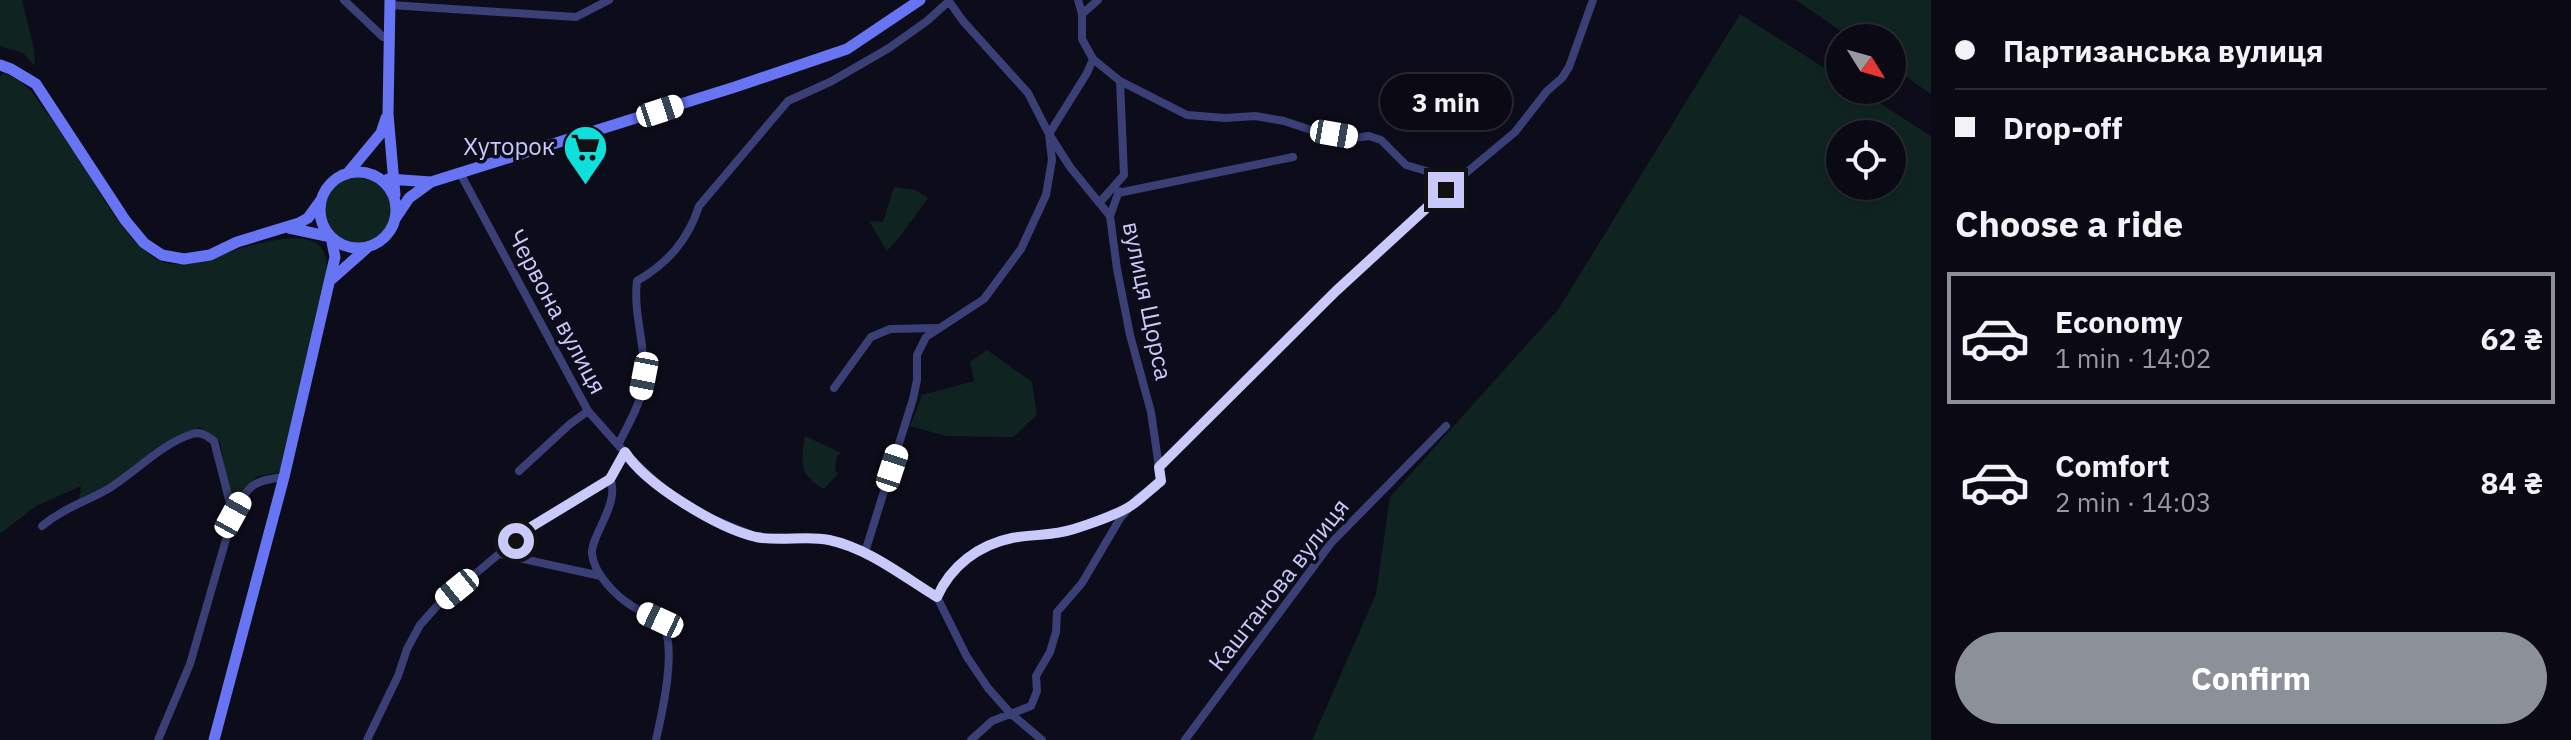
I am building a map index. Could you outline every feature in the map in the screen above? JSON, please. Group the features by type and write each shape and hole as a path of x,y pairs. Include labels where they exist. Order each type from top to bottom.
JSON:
{"street":[{"path":"344,0 383,37 388,37"},
{"path":"395,219 388,114 390,2 576,17 609,0"},
{"path":"331,280 368,247 383,238 409,198 431,182 721,92 847,49 920,0"},
{"path":"1078,0 1082,14 1082,39 1093,59 1120,81 1187,115 1225,118 1255,116 1314,131 1354,138 1369,136 1381,140 1406,165 1462,177"},
{"path":"1082,14 1098,0"},
{"path":"971,740 992,721 1031,706 1037,691 1036,676 1050,652 1056,632 1057,612 1082,583 1121,517 1161,481 1159,467 1336,291 1430,203 1515,132 1547,91 1562,78 1576,53 1593,0"},
{"path":"367,740 420,625 437,606 531,527 610,479 640,397 644,376 640,319 635,301 637,281 674,254 693,224 699,206 788,101 832,81 897,42 949,1"},
{"name":"вулиця Щорса","path":"949,1 963,21 1028,93 1070,167 1110,216 1121,292 1139,374 1151,412 1159,467"},
{"path":"865,552 913,399 917,355 926,337 984,299 1021,249 1046,195 1052,160 1049,134 1093,59"},
{"path":"0,65 36,84 125,220 144,243 162,255 184,259 210,255 237,242 289,228 308,218 335,180 347,174 360,172 394,180 431,182"},
{"path":"1110,216 1124,175 1120,81"},
{"path":"347,174 381,133 388,114"},
{"path":"1118,193 1293,157"},
{"name":"Червона вулиця","path":"460,173 588,411 664,490 710,518 757,537 829,539 865,552 937,597"},
{"path":"1100,202 1124,175"},
{"path":"377,177 389,188 396,204"},
{"path":"214,740 284,477 331,280 335,257 331,237 322,221 321,200"},
{"path":"289,228 331,237 351,247 368,247"},
{"path":"834,388 871,337 890,329 938,328"},
{"path":"519,471 588,411"},
{"name":"Каштанова вулиця","path":"1185,740 1331,543 1446,426"},
{"path":"42,526 61,512 106,490 177,441 194,433 202,433 214,441 233,515"},
{"path":"158,740 190,664 233,515 244,494 258,480 284,477"},
{"path":"610,479 613,485 608,511 591,551 602,577 632,606 660,620 665,627 668,666 656,740"},
{"path":"1042,740 1010,713 988,688 967,657 937,597 945,578 982,548 1013,538 1074,529 1132,505"},
{"path":"500,554 602,577"}],"green space":[{"path":"0,0 22,0 35,66 23,53 0,46"},
{"path":"1796,0 1931,0 1931,94 1906,77 1906,24 1831,24"},
{"path":"1740,14 1826,69 1826,104 1881,104 1906,120 1826,120 1826,200 1906,200 1906,120 1931,136 1931,740 1312,740 1376,594 1390,497 1558,310"},
{"path":"4,73 31,91 116,219 152,256 165,263 182,264 288,239 310,240 323,251 326,274 285,467 277,473 257,476 231,505 220,442 200,427 180,434 113,482 79,499 81,486 36,506 0,534 0,77"},
{"path":"358,177 371,179 386,192 391,210 389,223 376,238 358,243 345,241 330,228 325,210 327,197 340,182"},
{"path":"894,187 915,190 928,198 887,251 869,221 883,222"},
{"path":"987,350 1032,382 1037,415 1013,437 946,436 910,426 922,395 974,381 970,362"},
{"path":"805,436 841,453 837,456 835,470 838,474 824,489 810,478 803,467"}],"place":[{"name":"Хуторок","path":"586,186"}],"route":[{"path":"516,541 531,527 610,479 625,452 664,490 710,518 757,537 829,539 865,552 937,597 945,578 982,548 1013,538 1074,529 1132,505 1161,481 1159,467 1336,291 1446,190"}]}
